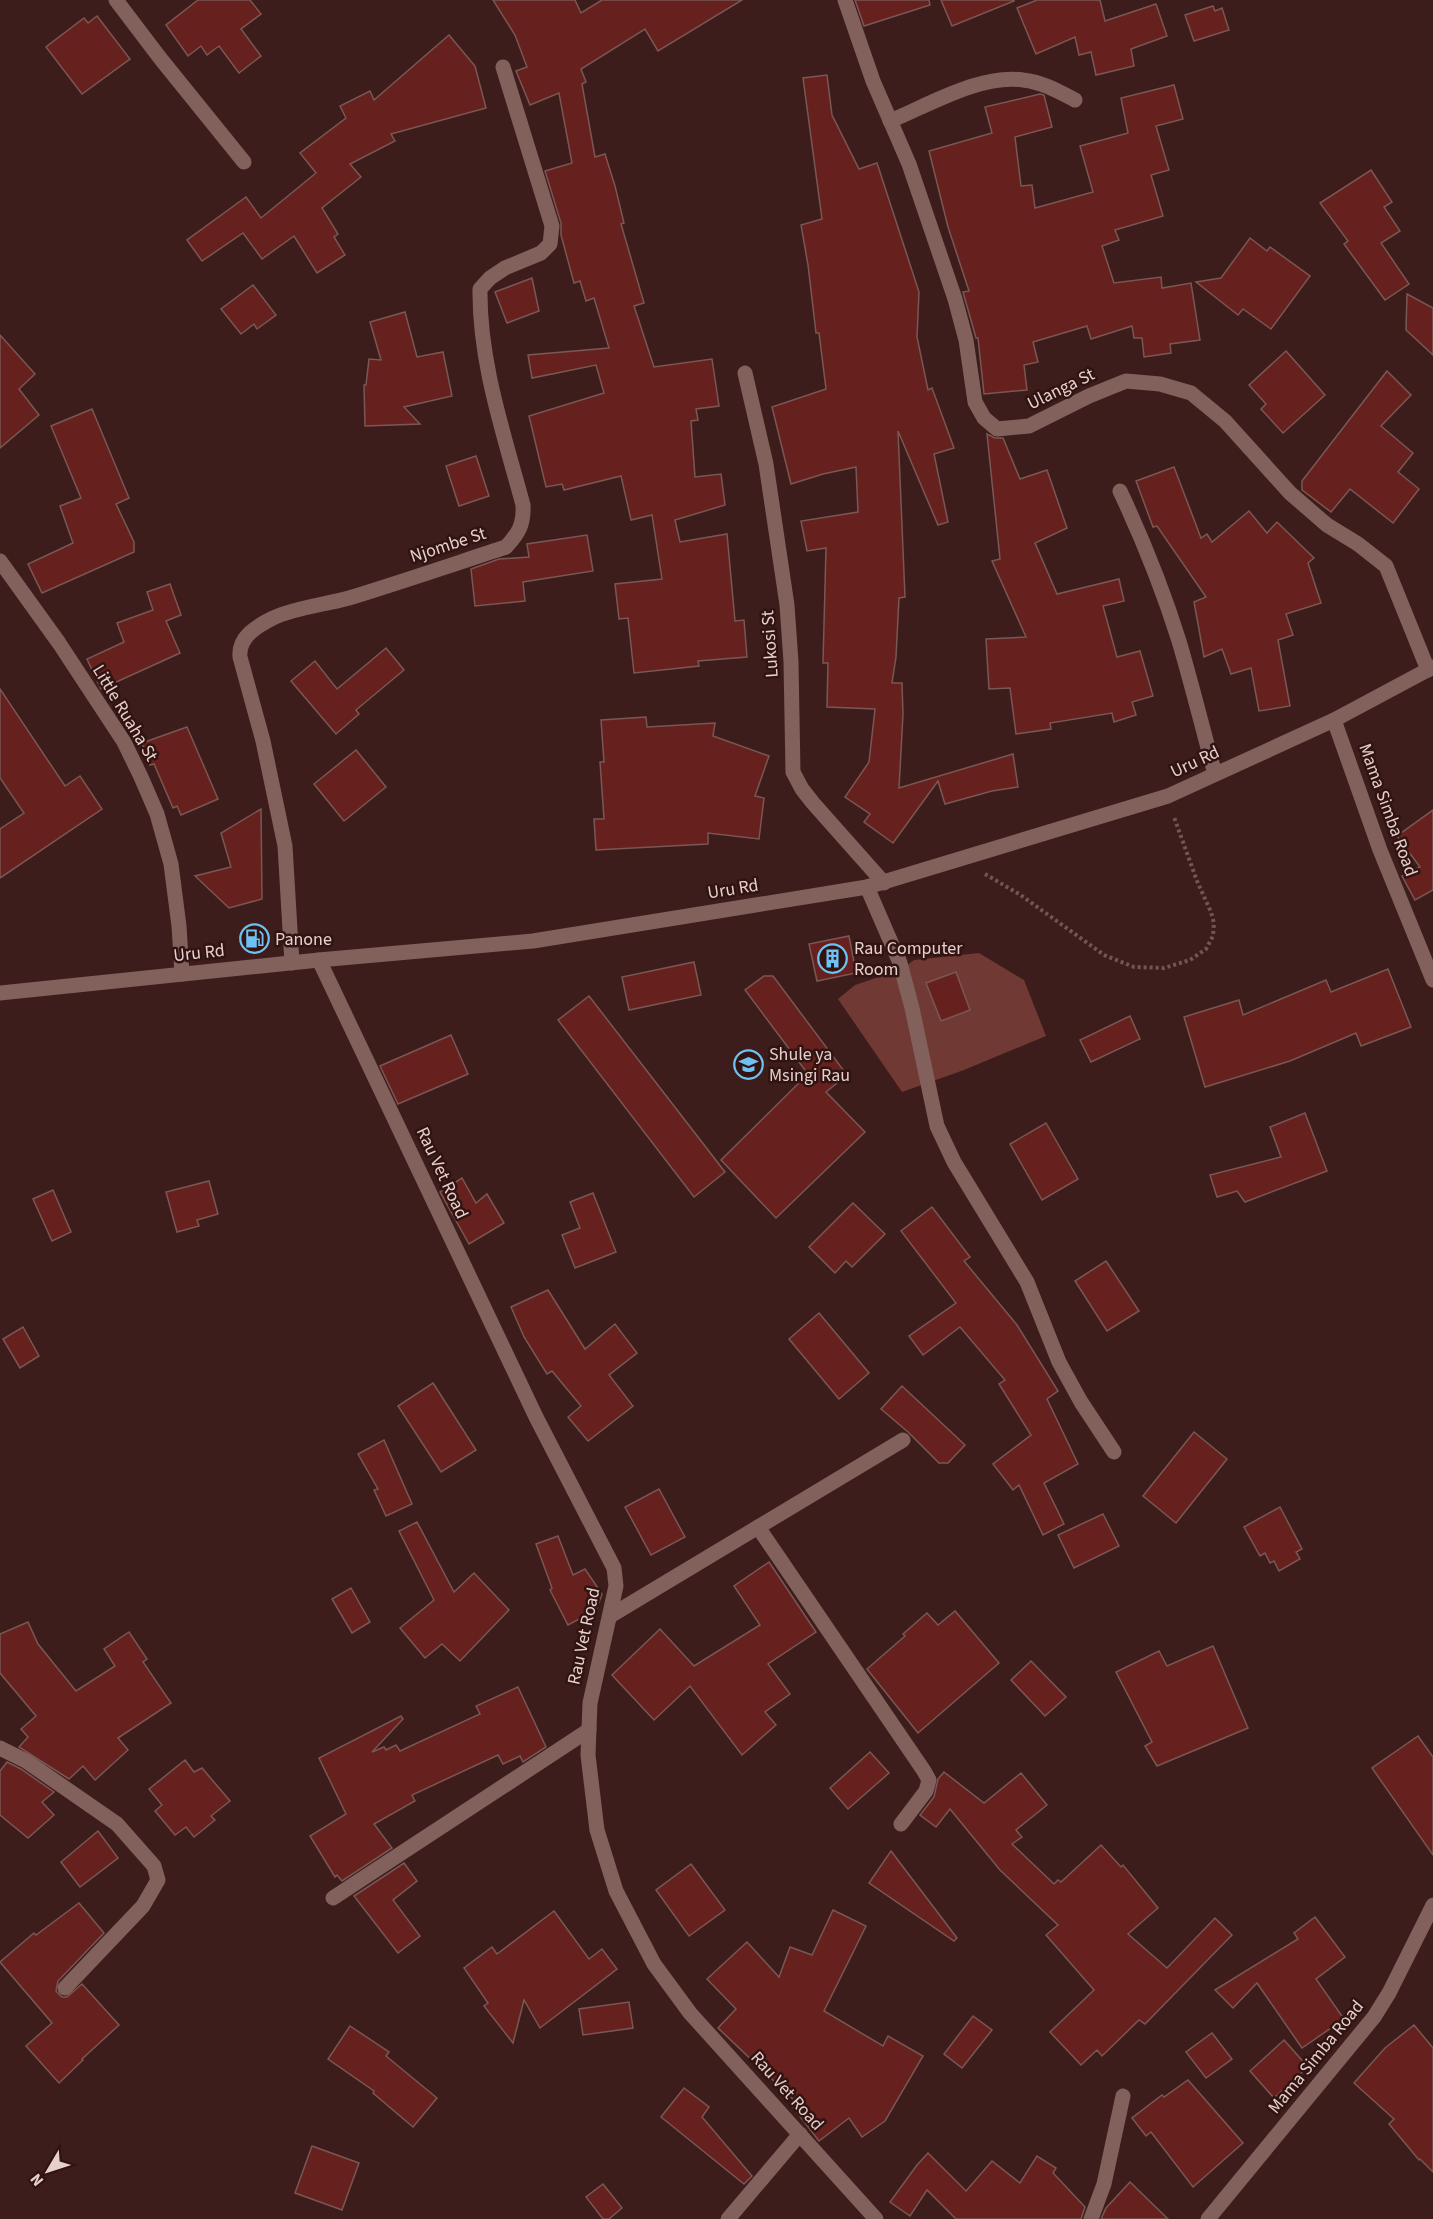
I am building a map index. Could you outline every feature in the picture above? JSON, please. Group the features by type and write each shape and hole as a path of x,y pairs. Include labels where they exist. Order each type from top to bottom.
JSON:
{"street":[{"path":"116,0 244,162"},
{"name":"Ulanga St","path":"844,0 890,122 909,164 955,299 966,340 978,412 997,429 1029,426 1089,396 1126,381 1160,384 1191,393 1225,421 1290,493 1327,525 1358,544 1386,566 1430,668"},
{"name":"Njombe St","path":"292,963 285,846 263,741 239,648 244,639 259,626 294,611 345,599 506,547 518,535 524,520 523,505 487,368 480,320 480,288 505,268 541,253 550,243 552,226 503,67"},
{"path":"890,122 975,85 1003,79 1043,84 1075,100"},
{"name":"Lukosi St","path":"745,373 766,464 787,605 791,662 793,772 813,803 884,883"},
{"path":"1120,491 1167,604 1215,774"},
{"name":"Little Ruaha St","path":"0,561 14,578 124,741 141,777 157,814 171,864 182,974"},
{"name":"Uru Rd","path":"0,993 319,960 533,941 867,887 1168,796 1334,720 1430,668"},
{"name":"Mama Simba Road","path":"1334,720 1380,850 1433,980"},
{"path":"867,887 900,963 937,1126 954,1162 1027,1282 1059,1362 1081,1402 1114,1452"},
{"name":"Rau Vet Road","path":"319,960 536,1417 614,1568 616,1586 590,1703 588,1755 597,1830 616,1891 654,1964 690,2013 876,2219"},
{"path":"610,1616 903,1440"},
{"path":"758,1527 929,1780 926,1791 901,1824"},
{"path":"333,1898 589,1730"},
{"path":"0,1748 26,1761 117,1824 154,1866 158,1880 143,1906 66,1988"},
{"name":"Mama Simba Road","path":"1208,2219 1374,2017 1389,1994 1433,1905"},
{"path":"1091,2219 1104,2184 1124,2096"},
{"path":"728,2219 800,2134"}],"path":[{"path":"961,859 1019,894 1104,955 1134,967 1150,969 1190,960 1206,949 1212,936 1214,923 1179,834 1168,796"}],"shaded area":[{"path":"979,953 1024,980 1046,1036 964,1070 902,1092 838,999 855,985 902,969 914,960"}],"building":[{"path":"198,0 250,0 261,14 241,29 261,56 239,73 219,46 207,55 201,46 188,56 166,25"},
{"path":"493,0 575,0 581,13 602,0 742,0 658,51 645,29 581,69 586,82 582,84 595,157 605,154 615,186 624,223 621,224 644,303 634,306 654,367 712,359 719,406 696,409 698,420 691,421 695,477 721,474 725,505 675,520 680,542 727,534 735,621 744,620 747,657 698,661 699,666 634,673 628,618 619,619 615,584 662,579 652,515 631,520 621,476 564,490 562,484 546,487 529,416 604,393 596,365 532,378 528,355 609,348 594,298 586,301 580,281 574,283 561,235 561,223 545,171 572,163 559,93 530,105 516,71 527,67 515,35"},
{"path":"855,0 929,0 930,5 864,26"},
{"path":"941,0 1014,0 1014,1 952,26"},
{"path":"1037,0 1100,0 1105,21 1156,4 1167,36 1131,49 1134,66 1096,75 1091,52 1079,55 1075,37 1036,54 1017,8"},
{"path":"1213,6 1215,11 1222,8 1229,30 1194,41 1185,15"},
{"path":"97,16 130,59 82,94 46,47 84,18 88,23"},
{"path":"449,35 475,66 486,108 391,134 395,141 350,164 361,177 322,208 338,234 334,237 345,255 317,273 294,236 262,259 243,233 202,261 187,240 246,197 261,218 316,173 300,153 346,118 340,106 370,91 374,100"},
{"path":"827,75 832,115 859,169 877,163 919,292 917,337 928,390 932,388 954,448 934,454 948,522 938,525 898,431 905,597 899,598 896,657 892,683 902,683 903,714 899,788 1013,754 1018,787 992,791 945,804 938,781 893,843 864,822 870,814 845,797 869,762 875,709 827,707 828,663 823,663 826,548 807,551 801,521 858,512 856,467 791,484 772,407 826,389 801,225 822,219 803,78"},
{"path":"1174,85 1183,119 1156,126 1169,170 1151,175 1163,216 1115,230 1119,240 1102,246 1114,283 1161,277 1162,288 1191,283 1200,340 1170,344 1171,353 1144,357 1142,338 1134,338 1132,326 1091,339 1087,326 1033,342 1038,362 1024,365 1027,390 984,394 978,338 976,338 963,292 969,291 948,227 929,151 992,133 985,107 1044,95 1052,127 1015,137 1021,186 1032,185 1035,208 1093,192 1080,146 1128,133 1121,98"},
{"path":"1371,170 1392,202 1384,207 1400,231 1381,243 1409,284 1385,300 1344,244 1348,241 1320,203"},
{"path":"1250,238 1267,251 1270,247 1310,276 1271,329 1243,309 1238,315 1196,282 1221,278"},
{"path":"532,278 539,311 507,323 495,292"},
{"path":"253,285 276,315 257,329 254,324 241,334 221,309"},
{"path":"1407,294 1433,308 1433,355 1406,330"},
{"path":"405,312 417,357 443,352 452,396 404,407 420,424 365,426 364,385 366,385 369,359 381,360 370,322"},
{"path":"0,335 35,374 19,389 39,415 0,448"},
{"path":"1286,351 1325,395 1283,433 1261,409 1266,404 1249,385"},
{"path":"1387,371 1411,395 1381,426 1413,453 1398,472 1419,489 1393,523 1350,489 1331,512 1302,490 1302,481"},
{"path":"92,409 129,498 116,504 134,542 134,552 42,593 28,564 73,543 60,506 81,498 51,426"},
{"path":"987,434 995,438 1003,438 1020,479 1047,470 1067,528 1035,543 1057,594 1119,579 1124,601 1103,606 1117,657 1140,651 1153,696 1132,702 1136,715 1114,722 1112,713 1050,723 1051,729 1016,734 1010,688 989,689 986,639 1026,637 992,561 1000,559"},
{"path":"476,456 489,496 459,506 446,466"},
{"path":"1174,467 1201,538 1207,534 1212,542 1249,511 1267,533 1277,522 1314,558 1308,563 1321,603 1286,614 1293,635 1278,640 1290,706 1259,711 1251,668 1231,674 1222,649 1204,657 1194,602 1206,597 1157,526 1153,527 1136,481"},
{"path":"587,535 593,571 523,582 525,601 475,606 471,569 499,559 529,557 527,544"},
{"path":"170,584 181,615 166,621 180,653 101,689 87,659 124,642 117,623 153,610 147,592"},
{"path":"386,648 404,670 356,710 359,714 336,734 291,681 315,661 337,689"},
{"path":"0,689 65,786 80,776 102,809 0,878 0,829 24,813 0,778"},
{"path":"646,717 647,727 715,723 713,736 769,756 755,796 764,798 759,839 708,833 708,844 596,850 594,819 604,819 600,762 604,762 601,720"},
{"path":"187,727 218,799 181,815 177,806 173,808 154,764 150,765 142,743"},
{"path":"356,750 386,787 344,821 314,784"},
{"path":"261,809 262,899 229,908 195,876 231,867 221,833"},
{"path":"1433,810 1433,890 1415,900 1402,876 1420,867 1397,836"},
{"name":"Rau Computer Room","path":"849,936 856,973 817,981 809,944"},
{"path":"694,962 701,995 629,1010 622,977"},
{"path":"1388,969 1411,1027 1361,1046 1356,1033 1290,1061 1205,1087 1184,1017 1239,1000 1243,1015 1326,980 1331,992"},
{"path":"956,972 970,1010 941,1021 926,983"},
{"path":"764,976 773,976 847,1075 826,1092 865,1132 776,1218 721,1160 808,1074 745,990"},
{"path":"589,996 725,1172 694,1197 558,1020"},
{"path":"1130,1016 1140,1039 1091,1062 1080,1040"},
{"path":"451,1035 468,1074 398,1104 380,1066"},
{"path":"1305,1113 1327,1171 1245,1202 1237,1191 1217,1197 1210,1175 1281,1157 1270,1127"},
{"path":"1046,1123 1078,1179 1042,1200 1010,1144"},
{"path":"462,1178 476,1203 487,1194 504,1223 469,1244 440,1192"},
{"path":"209,1181 218,1214 197,1220 199,1226 177,1232 166,1192"},
{"path":"53,1190 71,1232 52,1241 33,1199"},
{"path":"593,1193 616,1252 575,1268 562,1235 580,1228 570,1202"},
{"path":"853,1203 885,1234 852,1267 846,1261 835,1273 809,1247"},
{"path":"932,1207 970,1257 964,1261 1017,1325 1058,1391 1047,1399 1078,1464 1044,1483 1064,1524 1043,1535 1019,1485 1013,1490 993,1464 1031,1435 999,1384 1005,1380 960,1327 923,1355 909,1336 956,1303 901,1231"},
{"path":"1106,1261 1139,1311 1107,1331 1075,1281"},
{"path":"548,1290 585,1349 615,1324 637,1353 609,1375 633,1406 588,1441 568,1417 581,1406 552,1371 547,1374 524,1337 511,1307"},
{"path":"819,1313 869,1373 839,1399 789,1339"},
{"path":"23,1327 39,1356 20,1368 3,1339"},
{"path":"433,1383 476,1450 441,1472 398,1406"},
{"path":"902,1386 965,1445 948,1463 939,1463 881,1409"},
{"path":"1194,1432 1227,1459 1176,1523 1143,1496"},
{"path":"384,1440 412,1504 386,1516 374,1490 378,1489 358,1454"},
{"path":"659,1489 685,1537 651,1555 625,1507"},
{"path":"1280,1507 1302,1549 1296,1552 1300,1559 1279,1571 1274,1561 1270,1563 1265,1553 1260,1556 1244,1527"},
{"path":"1103,1514 1119,1546 1074,1568 1058,1535"},
{"path":"417,1522 454,1592 474,1573 509,1610 460,1661 442,1644 425,1658 400,1628 434,1600 399,1531"},
{"path":"558,1536 573,1575 585,1569 602,1594 596,1610 568,1625 550,1590 552,1588 536,1544"},
{"path":"769,1562 816,1632 768,1664 790,1694 765,1712 776,1725 742,1755 690,1686 654,1720 612,1675 660,1629 694,1666 760,1625 734,1586"},
{"path":"351,1588 370,1622 352,1633 332,1599"},
{"path":"955,1611 999,1663 918,1733 867,1669 905,1636 903,1634 927,1613 938,1625"},
{"path":"28,1622 38,1644 76,1691 115,1666 104,1649 129,1632 147,1659 143,1662 171,1703 118,1738 128,1750 95,1780 83,1766 69,1779 19,1747 28,1737 21,1729 36,1716 0,1673 0,1634"},
{"path":"1213,1646 1248,1728 1157,1766 1145,1746 1152,1742 1116,1672 1159,1651 1167,1666"},
{"path":"1031,1661 1066,1697 1045,1716 1011,1680"},
{"path":"518,1687 546,1747 523,1762 520,1756 503,1764 498,1755 412,1795 415,1801 374,1824 392,1848 342,1881 337,1875 335,1877 310,1836 346,1814 319,1758 401,1716 403,1719 372,1752 384,1747 386,1750 396,1745 400,1751 480,1714 476,1706"},
{"path":"1418,1736 1433,1757 1433,1855 1372,1768"},
{"path":"870,1752 889,1773 848,1809 830,1788"},
{"path":"185,1760 194,1772 202,1768 230,1801 211,1816 215,1820 194,1837 186,1827 175,1835 155,1811 162,1805 149,1789"},
{"path":"7,1762 54,1792 42,1802 54,1815 28,1838 0,1815 0,1771"},
{"path":"944,1772 984,1803 1021,1773 1047,1805 1016,1830 1022,1837 1012,1844 1054,1884 1058,1880 1061,1882 1101,1845 1121,1867 1123,1865 1158,1908 1128,1934 1167,1968 1215,1918 1232,1935 1145,2024 1139,2020 1102,2056 1097,2050 1081,2065 1050,2032 1094,1990 1046,1935 1058,1925 1000,1870 950,1809 936,1827 920,1815 934,1797 938,1779"},
{"path":"98,1831 118,1858 80,1887 61,1862"},
{"path":"891,1851 957,1938 954,1941 869,1883"},
{"path":"404,1863 417,1881 393,1900 420,1936 398,1953 354,1896"},
{"path":"691,1864 725,1910 689,1936 656,1890"},
{"path":"79,1903 104,1933 58,1981 56,1991 62,1997 67,1997 82,1984 119,2025 59,2083 26,2046 52,2023 0,1962 34,1933 36,1935"},
{"path":"833,1910 866,1926 824,2011 883,2046 888,2036 923,2056 885,2121 862,2137 849,2118 819,2141 791,2105 796,2102 718,2028 736,2009 707,1979 747,1942 779,1977 790,1947 812,1955"},
{"path":"554,1911 589,1959 602,1949 617,1969 540,2028 524,2000 513,2043 484,2006 488,2003 464,1968 492,1947 497,1954"},
{"path":"1315,1917 1345,1957 1316,1979 1344,2019 1302,2048 1257,1983 1233,2008 1215,1990 1298,1939 1294,1933"},
{"path":"629,2002 633,2028 583,2035 579,2009"},
{"path":"973,2016 992,2030 962,2068 944,2054"},
{"path":"1414,2025 1433,2048 1433,2172 1419,2160 1389,2124 1394,2119 1354,2083 1385,2048"},
{"path":"350,2026 389,2052 386,2056 437,2098 413,2127 373,2093 374,2091 328,2059"},
{"path":"1212,2033 1232,2059 1206,2078 1186,2052"},
{"path":"1284,2040 1308,2067 1274,2098 1250,2071"},
{"path":"1188,2080 1243,2143 1193,2187 1151,2132 1146,2136 1132,2118 1162,2095 1164,2097"},
{"path":"684,2088 709,2107 702,2117 752,2176 744,2184 661,2117"},
{"path":"312,2146 359,2163 342,2210 295,2193"},
{"path":"928,2153 966,2191 992,2161 1020,2183 1037,2156 1056,2168 1053,2173 1085,2207 1081,2219 956,2219 927,2190 910,2216 890,2202"},
{"path":"1130,2182 1168,2219 1101,2219 1106,2208"},
{"path":"603,2184 622,2208 609,2219 603,2219 586,2197"}],"place":[{"name":"Panone","path":"254,939"},
{"name":"Rau Computer Room","path":"833,958"},
{"name":"Shule ya Msingi Rau","path":"748,1064"}]}
